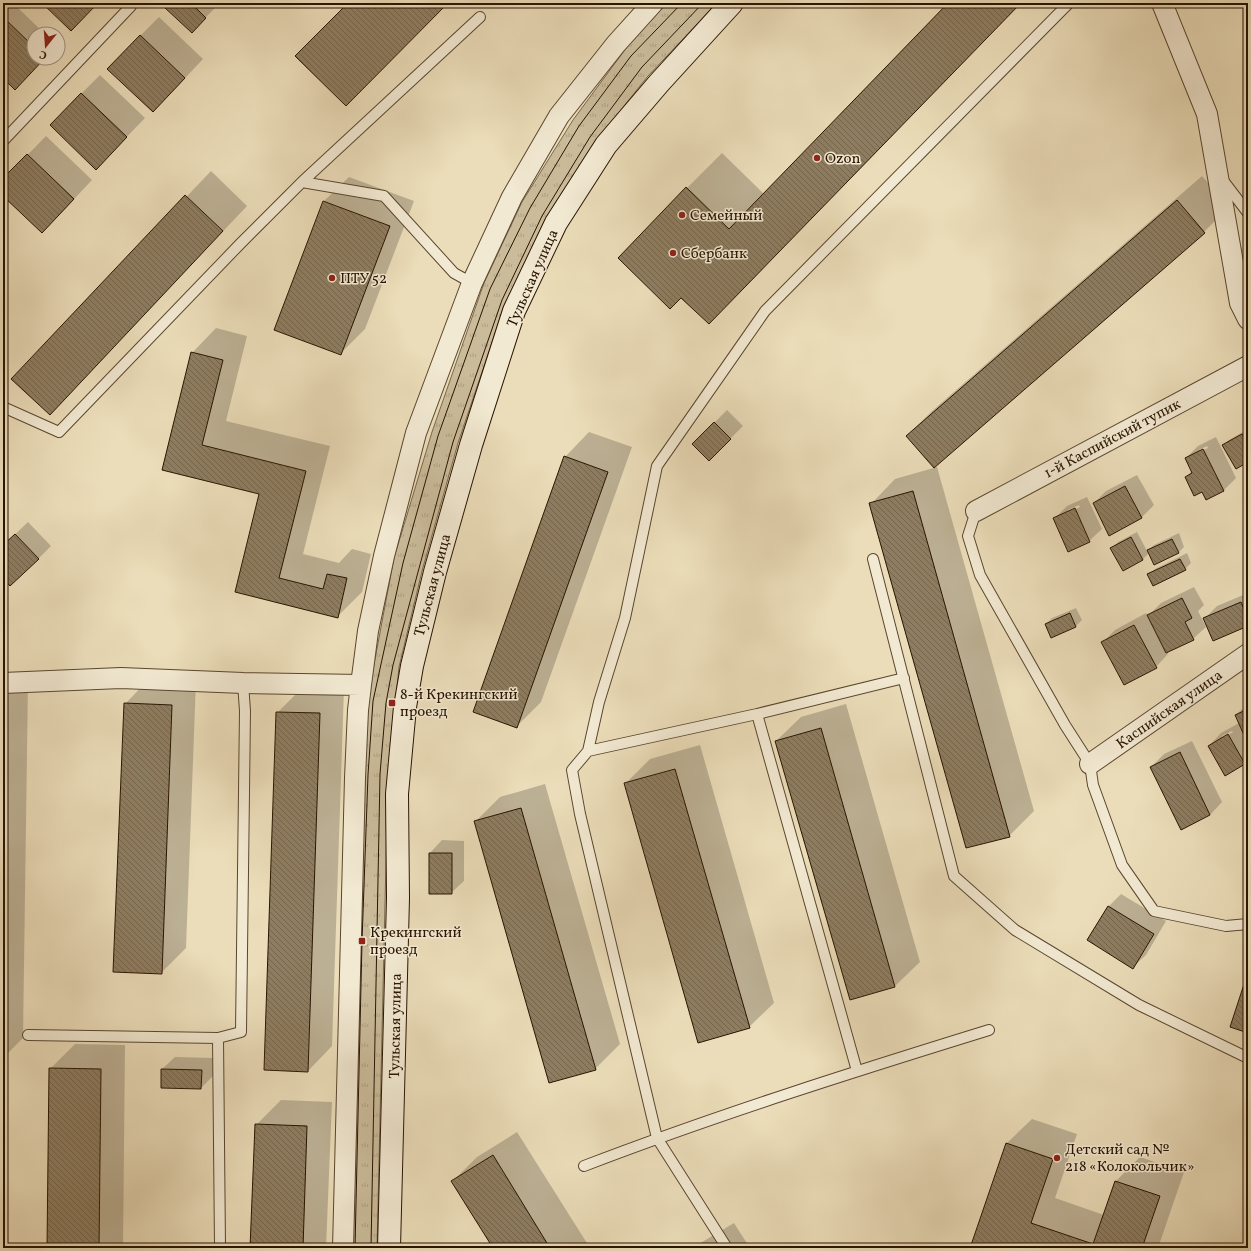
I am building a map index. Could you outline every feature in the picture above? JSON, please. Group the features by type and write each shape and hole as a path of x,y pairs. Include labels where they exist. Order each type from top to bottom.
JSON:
{"street":[{"path":"343,1248 358,710 368,631 384,556 416,433 472,283 512,198 559,116 616,44 653,3"},
{"name":"Тульская улица","path":"389,1248 398,898 397,794 405,707 412,666 435,572 471,445 514,311 556,223 606,145 659,83 732,3"},
{"path":"1162,3 1207,114 1240,303 1248,319"},
{"name":"1-й Каспийский тупик","path":"976,511 1248,366"},
{"name":"Каспийская улица","path":"1090,764 1248,654"},
{"path":"3,683 121,678 243,683 361,685"}],"lane":[{"path":"3,141 131,6 128,3"},
{"path":"727,1248 657,1138 580,814 572,770 588,751 599,702 625,618 657,466 765,311 1069,3"},
{"path":"3,407 58,432 302,182 480,17"},
{"path":"1217,172 1248,213"},
{"path":"302,182 384,196 454,273 472,283"},
{"path":"976,511 968,536 980,574 1065,725 1090,764 1092,785 1122,865 1154,911 1226,926 1248,924"},
{"path":"873,559 954,876 1015,930 1139,1005 1248,1058"},
{"path":"588,751 757,714 904,678"},
{"path":"28,1034 218,1038 241,1032 245,710 243,683"},
{"path":"757,714 857,1071"},
{"path":"584,1166 657,1138 857,1071 989,1030"},
{"path":"218,1038 220,1248"}],"green space":[{"path":"667,3 717,3 648,76 596,141 546,218 505,304 458,443 422,571 399,667 388,775 377,1248 351,1248 361,777 369,691 394,558 432,432 484,283 522,202 573,120 627,47"}],"building":[{"path":"42,3 98,3 71,31"},
{"path":"168,3 191,3 206,18 192,33 164,7"},
{"path":"348,3 448,3 346,106 295,56"},
{"path":"948,3 1021,3 709,324 681,298 670,309 618,258 686,187 729,229"},
{"path":"3,17 26,39 26,66 38,66 15,90 3,78"},
{"path":"140,35 185,78 153,112 107,69"},
{"path":"81,93 127,137 96,170 50,125"},
{"path":"27,154 74,199 42,233 3,196 3,178"},
{"path":"185,195 223,231 50,415 11,379"},
{"path":"1177,200 1205,233 934,468 906,436"},
{"name":"ПТУ 52","path":"323,201 390,226 341,355 274,330"},
{"path":"191,352 223,360 202,445 306,471 279,578 323,589 327,574 347,578 338,618 235,592 259,494 162,470"},
{"path":"714,422 731,439 709,461 692,444"},
{"path":"1242,434 1248,445 1248,462 1236,469 1222,445"},
{"path":"1203,449 1224,491 1206,500 1202,492 1194,496 1185,477 1192,473 1185,458"},
{"path":"564,456 608,472 517,728 473,712"},
{"path":"1125,486 1142,518 1109,536 1093,503"},
{"path":"913,491 1010,837 966,848 869,503"},
{"path":"1075,508 1090,542 1068,552 1053,518"},
{"path":"15,534 39,559 10,586 3,578 3,545"},
{"path":"1131,537 1143,560 1123,571 1110,548"},
{"path":"1172,539 1179,553 1154,565 1147,550"},
{"path":"1180,559 1186,570 1153,586 1147,574"},
{"path":"1182,598 1192,618 1185,622 1194,640 1166,653 1147,615"},
{"path":"1241,602 1248,618 1248,626 1213,641 1203,618"},
{"path":"1070,613 1076,627 1051,638 1045,624"},
{"path":"1134,625 1157,668 1124,685 1101,642"},
{"path":"124,703 172,705 162,974 113,972"},
{"path":"1248,709 1248,742 1247,742 1235,715"},
{"path":"276,712 320,713 308,1072 264,1070"},
{"path":"821,728 895,987 850,1000 775,741"},
{"path":"1228,734 1245,764 1225,776 1208,746"},
{"path":"1180,752 1210,815 1181,830 1150,767"},
{"path":"675,769 750,1028 698,1043 624,783"},
{"path":"521,808 596,1070 549,1083 474,821"},
{"path":"429,853 452,853 452,894 429,894"},
{"path":"1108,906 1154,934 1133,969 1087,940"},
{"path":"1246,978 1248,978 1248,1033 1230,1027"},
{"path":"49,1068 101,1069 99,1248 47,1248"},
{"path":"161,1069 202,1070 201,1089 161,1088"},
{"path":"255,1124 307,1126 303,1248 250,1248"},
{"path":"1006,1143 1053,1159 1031,1223 1093,1244 1115,1181 1160,1196 1142,1248 970,1248"},
{"path":"493,1155 550,1248 493,1248 451,1181"}],"tram line":[{"path":"355,1248 362,941 368,775 373,701 403,563 438,436 490,289 530,208 579,126 631,56 682,3"},
{"path":"371,1248 380,774 386,703 393,665 453,442 502,300 542,216 590,137 642,67 703,3"}],"place":[{"name":"Ozon","path":"817,158"},
{"name":"Семейный","path":"682,215"},
{"name":"Сбербанк","path":"673,253"},
{"name":"ПТУ 52","path":"332,278"},
{"name":"8-й Крекингский проезд","path":"392,703"},
{"name":"Крекингский проезд","path":"362,941"},
{"name":"Детский сад № 218 «Колокольчик»","path":"1057,1158"}]}
